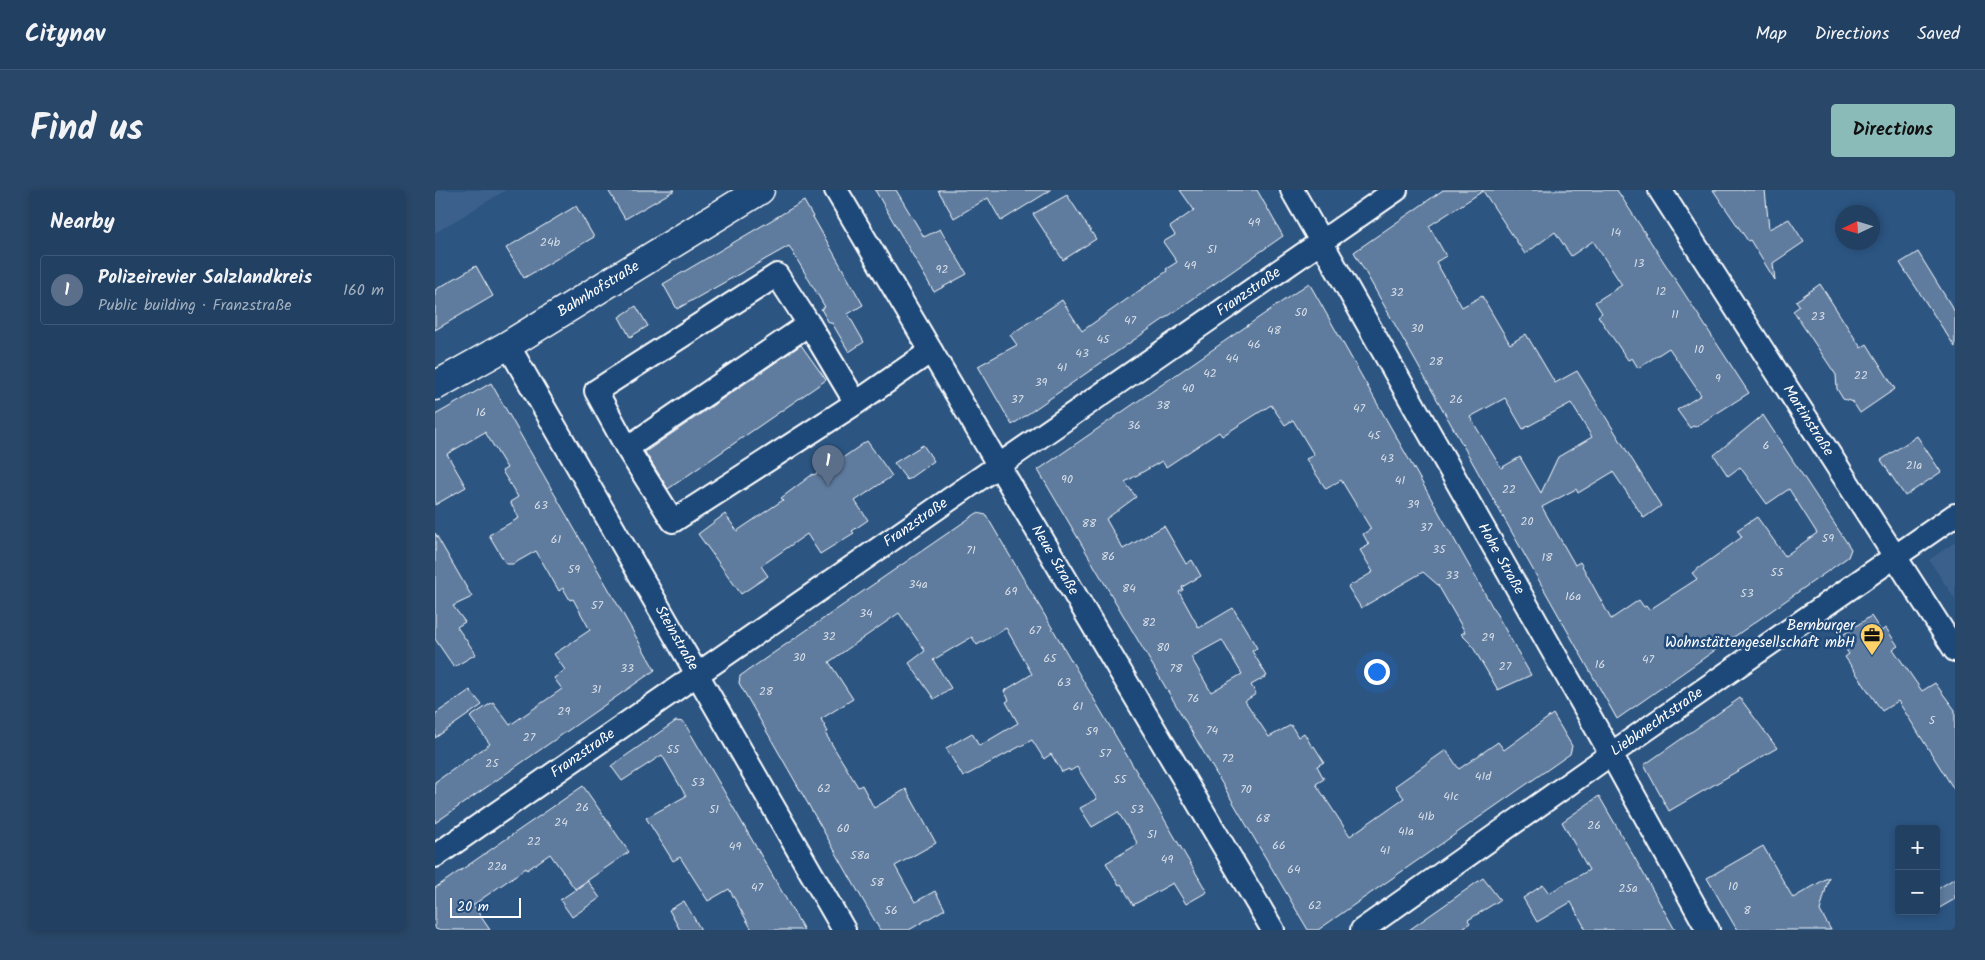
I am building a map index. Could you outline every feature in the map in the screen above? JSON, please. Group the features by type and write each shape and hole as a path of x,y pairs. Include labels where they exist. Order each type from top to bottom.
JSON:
{"main road":[{"name":"Bahnhofstraße","path":"435,386 508,345 760,190"}],"street":[{"name":"Neue Straße","path":"836,190 1273,930"},
{"name":"Hohe Straße","path":"1292,190 1611,754 1708,930"},
{"name":"Franzstraße","path":"435,856 697,676 1321,240 1396,190"},
{"name":"Martinstraße","path":"1660,190 1955,650"},
{"path":"856,403 777,274 596,391 627,448 673,521 856,403 931,351"},
{"path":"627,448 809,324"},
{"name":"Steinstraße","path":"508,345 844,930"},
{"name":"Liebknechtstraße","path":"1362,930 1955,515"}],"shaded area":[{"path":"435,190 506,190 435,233"},
{"path":"1955,542 1955,599 1929,560"}],"building":[{"path":"608,190 675,190 625,219"},
{"path":"875,190 896,190 924,237 940,229 967,274 934,292"},
{"path":"938,190 1051,190 1001,221 988,198 954,218"},
{"path":"1180,190 1257,190 1283,236 1012,425 978,366 1017,345 1010,335 1062,300 1082,331 1167,271 1166,269 1177,262 1163,242 1175,235 1170,227 1194,210"},
{"path":"1443,190 1617,190 1749,393 1695,427 1690,428 1677,410 1701,395 1669,348 1638,368 1632,358 1628,360 1598,316 1602,313 1595,302 1622,285 1593,241 1571,256 1555,232 1525,254 1483,191 1429,226 1446,256 1436,262 1462,307 1482,296 1510,344 1526,334 1555,383 1577,371 1661,506 1644,518 1613,472 1578,493 1576,489 1542,507 1575,565 1580,562 1611,619 1639,600 1649,610 1697,579 1692,573 1742,537 1737,530 1757,517 1785,556 1817,533 1789,489 1767,504 1740,467 1728,476 1714,455 1763,415 1851,549 1848,557 1617,719 1354,252","holes":["1505,398 1523,429 1571,403 1592,437 1558,457 1541,493 1520,457 1501,468 1470,417"]},
{"path":"1713,190 1765,190 1769,229 1789,219 1804,242 1773,263 1775,280 1750,240 1748,241"},
{"path":"1067,195 1096,239 1063,260 1033,214"},
{"path":"804,201 863,305 848,314 864,342 849,352 832,323 829,323 821,309 825,307 789,246 677,309 663,284"},
{"path":"576,206 594,237 524,278 506,248"},
{"path":"1918,252 1955,312 1955,347 1900,263"},
{"path":"476,266 493,296 435,330 435,290"},
{"path":"1309,283 1531,675 1498,690 1471,644 1461,634 1465,632 1438,585 1423,572 1361,608 1348,587 1373,572 1360,550 1369,545 1363,534 1371,529 1341,480 1326,489 1306,459 1314,455 1293,420 1285,425 1271,405 1222,436 1219,432 1166,467 1162,461 1125,482 1136,497 1106,519 1123,549 1164,526 1186,564 1192,560 1201,576 1182,587 1183,590 1179,592 1199,628 1233,608 1257,648 1252,651 1267,676 1251,685 1256,694 1245,701 1269,737 1291,725 1298,737 1304,733 1324,762 1317,766 1324,779 1316,784 1350,836 1404,798 1395,786 1446,750 1459,769 1498,742 1504,750 1553,714 1572,746 1570,754 1318,930 1308,930 1038,470","holes":["1222,640 1242,674 1211,692 1191,657"]},
{"path":"1820,284 1861,348 1867,344 1895,389 1860,413 1853,402 1843,399 1837,389 1836,375 1793,311 1800,306 1796,301"},
{"path":"636,306 648,326 630,337 619,317"},
{"path":"801,345 826,380 668,489 645,452"},
{"path":"491,383 655,670 435,823 435,782 490,744 470,717 493,702 510,725 562,689 554,678 565,670 554,654 590,630 573,599 570,600 563,588 559,591 536,551 513,564 506,564 489,535 519,518 510,502 518,497 502,471 507,468 485,432 447,454 466,487 435,505 435,415"},
{"path":"1917,436 1941,472 1905,496 1881,460"},
{"path":"867,441 892,476 855,501 868,520 852,531 854,533 820,554 807,534 761,566 768,576 741,594 698,534 725,514 737,531 783,500 781,498 813,474 830,464 831,466"},
{"path":"923,445 934,461 907,480 894,463"},
{"path":"977,513 986,515 1207,892 1186,904 1173,883 1133,905 1106,863 1138,844 1118,812 1092,827 1080,808 1097,799 1077,767 1070,771 1069,769 1062,772 1051,754 1044,759 1032,740 963,777 946,748 972,733 979,746 1018,723 1006,702 1009,700 1004,691 1032,674 1006,628 977,645 972,637 933,660 951,688 934,699 909,663 925,651 899,613 829,662 853,699 821,719 828,732 825,733 858,787 862,785 874,808 906,789 936,843 895,866 915,902 935,891 945,909 909,930 880,930 739,683 740,676"},
{"path":"435,533 472,597 453,606 465,622 457,627 476,654 454,667 435,639"},
{"path":"1871,616 1881,631 1886,628 1898,646 1893,649 1922,691 1935,683 1955,710 1955,791 1898,701 1882,711 1845,657 1849,654 1838,638"},
{"path":"470,690 482,705 435,738 435,714"},
{"path":"1740,698 1777,748 1669,811 1644,765"},
{"path":"676,721 684,722 804,930 752,930 729,889 708,901 680,857 673,861 646,818 686,796 662,755 622,781 611,766"},
{"path":"583,786 629,852 575,889 550,854 527,870 526,868 473,905 490,930 435,930 435,888"},
{"path":"1599,796 1675,930 1586,930 1571,902 1537,922 1523,898 1543,885 1549,893 1589,870 1562,822"},
{"path":"1763,846 1793,898 1829,877 1820,911 1831,930 1737,930 1707,878"},
{"path":"1483,878 1500,900 1468,920 1470,923 1460,930 1409,930"},
{"path":"1955,878 1955,899 1940,908 1940,887"},
{"path":"588,881 600,898 572,917 560,900"},
{"path":"684,901 701,930 680,930 669,910"}],"place":[{"name":"Polizeirevier Salzlandkreis","path":"828,486"},
{"name":"Bernburger Wohnstättengesellschaft mbH","path":"1872,656"}]}
